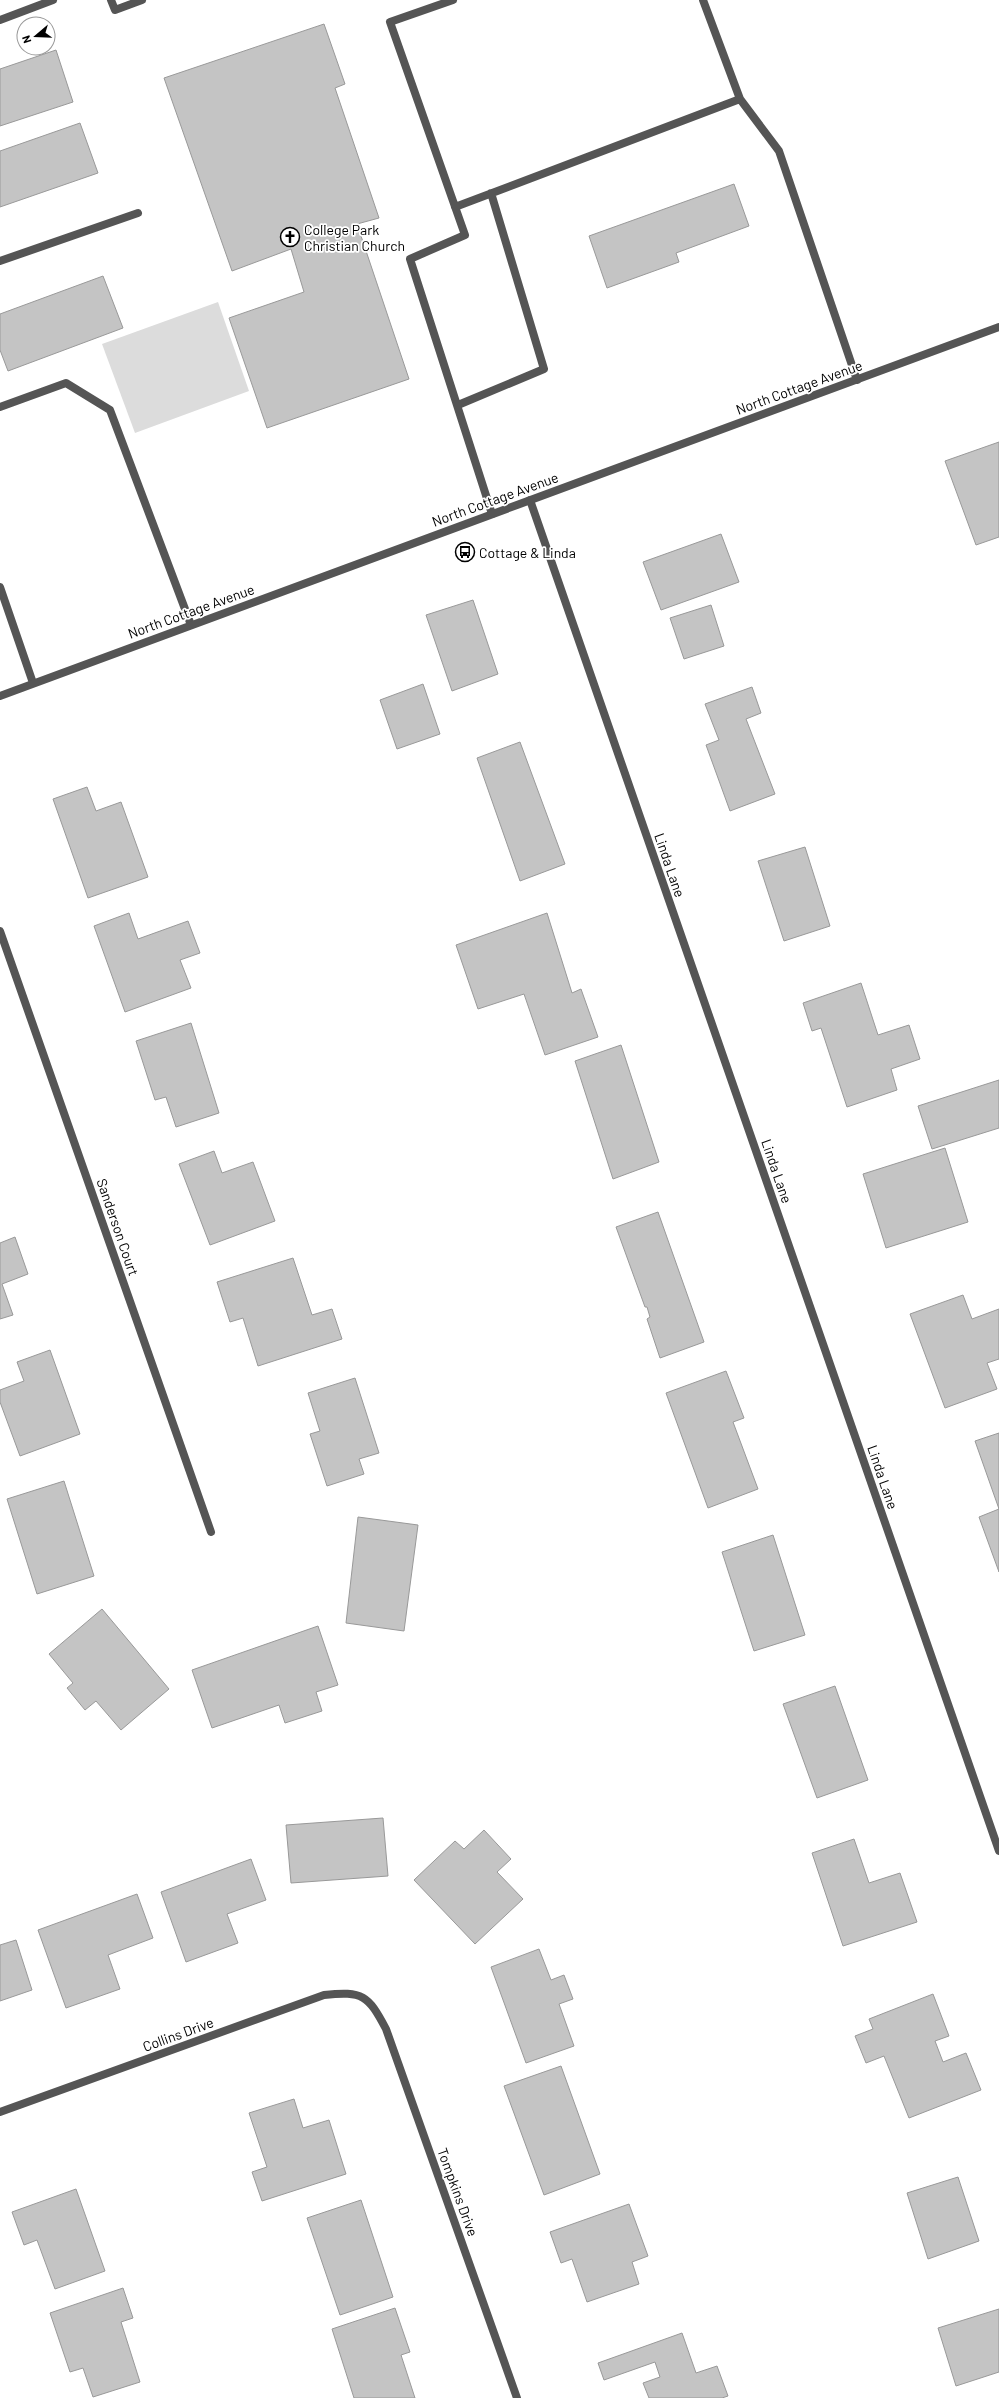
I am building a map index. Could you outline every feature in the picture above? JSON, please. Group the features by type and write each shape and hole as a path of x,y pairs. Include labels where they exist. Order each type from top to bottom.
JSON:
{"street":[{"path":"0,20 53,0"},
{"path":"111,0 115,10 142,0"},
{"path":"452,0 390,22 465,235 410,259 492,514"},
{"path":"703,0 740,99 779,151 857,380"},
{"path":"455,207 740,99"},
{"path":"458,406 544,369 491,193"},
{"path":"0,261 138,213"},
{"name":"North Cottage Avenue","path":"0,696 999,327"},
{"path":"0,407 66,383 110,410 191,625"},
{"name":"Linda Lane","path":"530,500 999,1851"},
{"path":"0,586 33,683"},
{"name":"Sanderson Court","path":"0,931 211,1532"},
{"name":"Collins Drive","path":"0,2112 324,1996 349,1993 366,1999"},
{"name":"Tompkins Drive","path":"366,1999 376,2010 386,2029 517,2398"}],"shaded area":[{"path":"218,302 249,391 135,433 102,344"}],"building":[{"name":"College Park Christian Church","path":"324,24 345,84 335,88 379,218 357,224 409,379 267,428 229,318 304,292 291,249 232,271 164,78"},
{"path":"56,50 73,102 0,126 0,69 38,56 56,56"},
{"path":"80,123 98,173 0,207 0,151"},
{"path":"734,184 749,226 676,253 679,262 607,288 589,236"},
{"path":"103,276 123,328 8,371 0,350 0,314"},
{"path":"999,442 999,537 976,545 945,461"},
{"path":"721,534 739,582 661,610 643,562"},
{"path":"473,600 498,674 452,691 426,615"},
{"path":"711,605 724,646 684,659 670,618"},
{"path":"423,684 440,734 397,749 380,700"},
{"path":"752,687 761,713 746,719 775,794 730,811 706,745 719,740 705,704"},
{"path":"520,742 565,864 520,881 477,758"},
{"path":"87,787 96,811 121,802 148,877 88,898 53,799"},
{"path":"805,847 830,926 784,941 758,861"},
{"path":"129,913 138,939 188,921 200,953 180,960 191,988 125,1012 94,926"},
{"path":"547,913 572,993 581,989 598,1037 545,1055 524,994 478,1009 456,945"},
{"path":"861,983 878,1035 909,1025 920,1059 891,1069 897,1090 847,1107 821,1028 812,1031 803,1003"},
{"path":"191,1023 219,1113 176,1127 166,1097 155,1100 136,1041"},
{"path":"621,1045 659,1162 613,1179 575,1061"},
{"path":"999,1080 999,1128 932,1149 918,1106"},
{"path":"945,1148 968,1222 886,1248 863,1174"},
{"path":"214,1151 222,1173 253,1162 275,1221 210,1245 179,1164"},
{"path":"658,1212 704,1342 660,1358 647,1319 650,1317 647,1307 645,1307 616,1227"},
{"path":"15,1237 28,1274 2,1284 13,1315 0,1319 0,1243"},
{"path":"293,1258 312,1315 332,1309 342,1339 258,1366 243,1318 230,1322 217,1282"},
{"path":"963,1295 972,1319 999,1309 999,1359 987,1363 997,1389 945,1408 910,1314"},
{"path":"50,1350 80,1434 20,1456 0,1402 0,1390 24,1381 17,1362"},
{"path":"726,1371 744,1418 733,1422 758,1489 708,1508 666,1393"},
{"path":"355,1378 379,1453 359,1459 364,1474 327,1486 310,1434 320,1431 308,1393"},
{"path":"999,1433 999,1509 975,1441"},
{"path":"64,1481 94,1576 37,1594 7,1499"},
{"path":"999,1509 999,1572 979,1517"},
{"path":"358,1517 418,1525 404,1631 346,1623"},
{"path":"773,1535 805,1635 754,1651 722,1552"},
{"path":"102,1609 169,1689 121,1730 96,1701 85,1710 67,1688 73,1683 49,1654"},
{"path":"318,1626 338,1685 316,1692 322,1711 285,1723 279,1705 212,1728 192,1670"},
{"path":"835,1686 868,1780 817,1798 783,1704"},
{"path":"383,1818 388,1876 291,1883 286,1825"},
{"path":"484,1830 511,1859 497,1872 523,1899 475,1944 414,1880 455,1841 464,1849"},
{"path":"854,1839 869,1883 900,1873 917,1922 843,1946 812,1853"},
{"path":"251,1859 266,1900 227,1914 238,1943 186,1962 161,1892"},
{"path":"137,1894 153,1938 108,1955 120,1989 66,2008 38,1930"},
{"path":"16,1940 32,1990 0,2001 0,1945"},
{"path":"539,1949 551,1980 564,1975 573,1999 559,2004 574,2046 526,2063 491,1967"},
{"path":"933,1994 949,2036 935,2041 943,2062 966,2053 981,2090 909,2118 884,2056 866,2063 855,2036 873,2029 869,2019"},
{"path":"561,2066 600,2174 544,2195 504,2086"},
{"path":"294,2099 303,2128 329,2120 346,2174 262,2201 252,2172 267,2167 249,2113"},
{"path":"958,2177 979,2241 928,2259 907,2193"},
{"path":"76,2189 105,2271 55,2289 37,2240 24,2245 12,2212"},
{"path":"361,2200 393,2297 340,2315 307,2218"},
{"path":"629,2204 648,2256 632,2262 639,2284 587,2302 572,2259 561,2263 550,2232"},
{"path":"123,2288 133,2318 121,2322 140,2382 93,2397 83,2368 70,2372 50,2313"},
{"path":"395,2308 410,2352 401,2355 415,2398 354,2398 332,2329"},
{"path":"999,2309 999,2372 956,2386 938,2328"},
{"path":"682,2333 696,2373 717,2366 728,2396 722,2398 649,2398 643,2383 660,2377 655,2362 604,2380 598,2363"}],"place":[{"name":"College Park Christian Church","path":"290,237"},
{"name":"Cottage & Linda","path":"465,552"}]}
